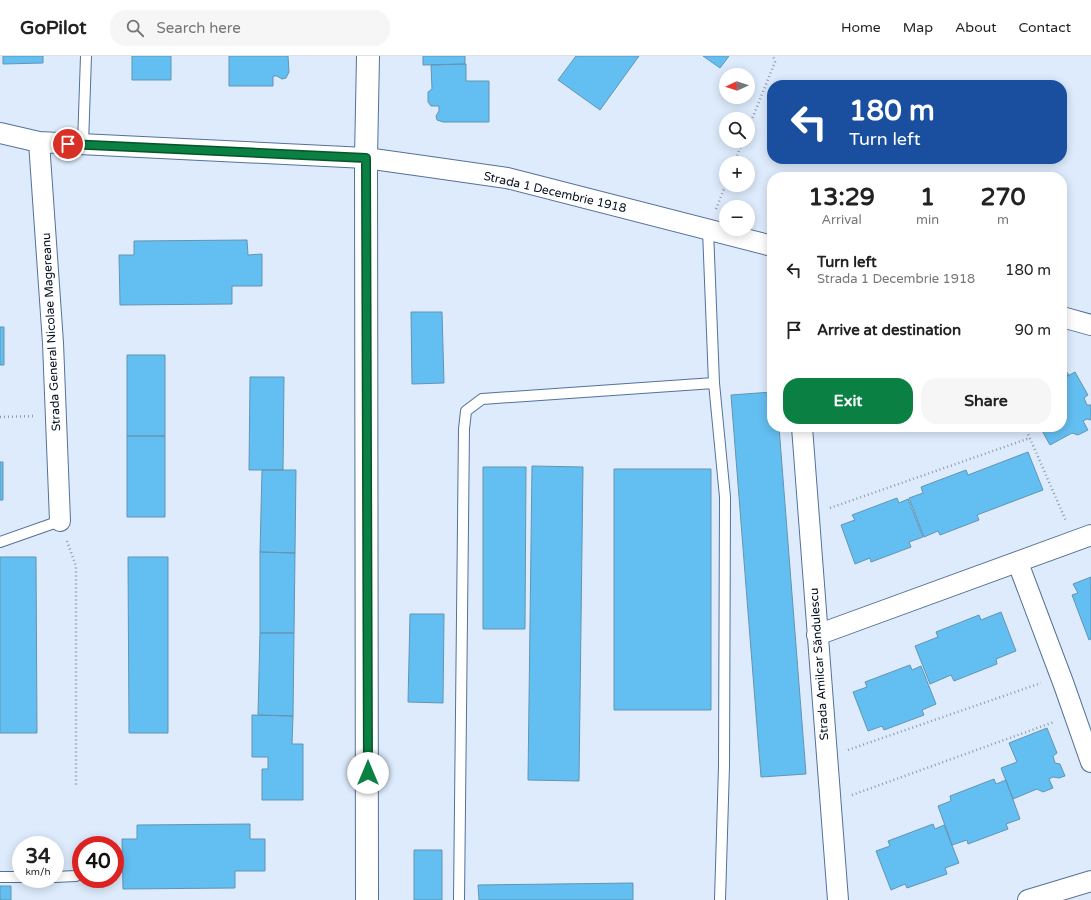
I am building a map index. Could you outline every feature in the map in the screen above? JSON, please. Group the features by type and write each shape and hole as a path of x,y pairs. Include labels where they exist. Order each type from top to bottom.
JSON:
{"street":[{"path":"367,900 366,158 368,56"},
{"name":"Strada 1 Decembrie 1918","path":"0,133 39,142 366,158 507,178 767,245"},
{"name":"Strada General Nicolae Magereanu","path":"39,142 53,343 60,521"},
{"path":"1067,319 1091,325"},
{"name":"Strada Amilcar Săndulescu","path":"802,432 838,900"},
{"path":"817,635 1018,563 1083,538"},
{"path":"1018,563 1061,676 1091,762"},
{"path":"1028,900 1091,881"}],"lane":[{"path":"83,144 86,56"},
{"path":"708,230 714,383 725,497 724,766 720,900"},
{"path":"459,900 464,429 466,411 482,399 714,383"},
{"path":"0,542 60,521"},
{"path":"0,878 12,877"}],"path":[{"path":"768,80 775,62 773,56"},
{"path":"755,112 767,82"},
{"path":"708,230 723,192"},
{"path":"0,417 56,416"},
{"path":"1027,432 1083,538"},
{"path":"808,515 1030,438"},
{"path":"60,521 76,566 76,787"},
{"path":"826,758 1061,676"},
{"path":"831,803 1074,714"}],"building":[{"path":"3,56 43,56 43,63 3,64"},
{"path":"132,56 171,56 171,80 132,80"},
{"path":"229,56 288,56 289,72 286,78 282,79 277,76 273,76 273,86 229,86"},
{"path":"423,56 465,56 465,64 423,65"},
{"path":"576,56 639,56 600,110 558,80"},
{"path":"703,56 729,56 720,68"},
{"path":"466,64 466,81 489,81 489,122 443,122 437,120 436,116 439,111 439,106 431,106 428,102 428,92 432,89 431,65"},
{"path":"247,240 248,255 262,254 262,286 232,286 232,304 120,305 119,255 134,255 134,241"},
{"path":"411,312 442,312 444,383 412,384"},
{"path":"0,327 4,327 4,365 0,365"},
{"path":"127,355 165,355 165,436 127,436"},
{"path":"1075,372 1088,395 1084,398 1087,405 1091,405 1091,420 1087,419 1083,421 1088,430 1078,435 1072,433 1050,445 1043,432 1067,432 1067,376"},
{"path":"250,377 284,377 283,470 249,470"},
{"path":"767,392 767,432 779,432 806,774 761,777 731,395"},
{"path":"127,436 165,436 165,517 127,517"},
{"path":"1028,452 1043,490 977,515 979,520 940,535 938,531 924,537 909,498 923,493 921,487 966,470 968,475"},
{"path":"0,462 3,462 3,500 0,500"},
{"path":"532,466 583,467 579,781 528,780"},
{"path":"483,467 526,467 525,629 483,629"},
{"path":"614,469 711,469 711,710 614,710"},
{"path":"262,470 296,470 295,553 260,552"},
{"path":"897,498 899,503 908,499 923,537 909,542 911,547 871,562 870,558 855,564 841,525 855,520 852,515"},
{"path":"260,552 295,553 294,633 260,633"},
{"path":"0,557 36,557 37,733 0,733"},
{"path":"128,557 168,557 168,733 129,733"},
{"path":"1091,577 1091,639 1089,640 1072,595 1078,593 1073,584"},
{"path":"1001,612 1016,651 996,659 997,664 954,681 951,675 930,684 915,646 938,637 936,632 979,615 981,620"},
{"path":"410,614 444,614 443,703 408,702"},
{"path":"260,633 294,633 293,716 258,715"},
{"path":"910,665 912,670 921,666 936,704 922,710 924,715 884,730 882,726 868,731 853,692 867,687 865,682"},
{"path":"252,715 293,716 292,744 303,744 303,800 262,800 262,769 268,769 268,757 252,757"},
{"path":"1047,728 1057,753 1053,756 1055,763 1060,764 1065,776 1059,778 1053,777 1049,779 1053,788 1043,792 1037,789 1013,799 1001,768 1017,762 1009,743"},
{"path":"994,779 996,784 1006,780 1020,819 1006,824 1008,829 968,844 967,840 952,845 938,806 951,801 950,796"},
{"path":"250,824 250,839 265,839 265,871 235,871 235,888 123,889 124,839 137,839 137,825"},
{"path":"933,824 935,829 944,825 959,863 945,868 947,874 907,888 905,884 891,890 876,851 890,846 888,841"},
{"path":"414,850 442,850 442,900 414,900"},
{"path":"633,883 633,900 479,900 478,885"},
{"path":"0,886 11,886 11,900 0,900"}],"route":[{"path":"68,144 366,158 368,773"}]}
